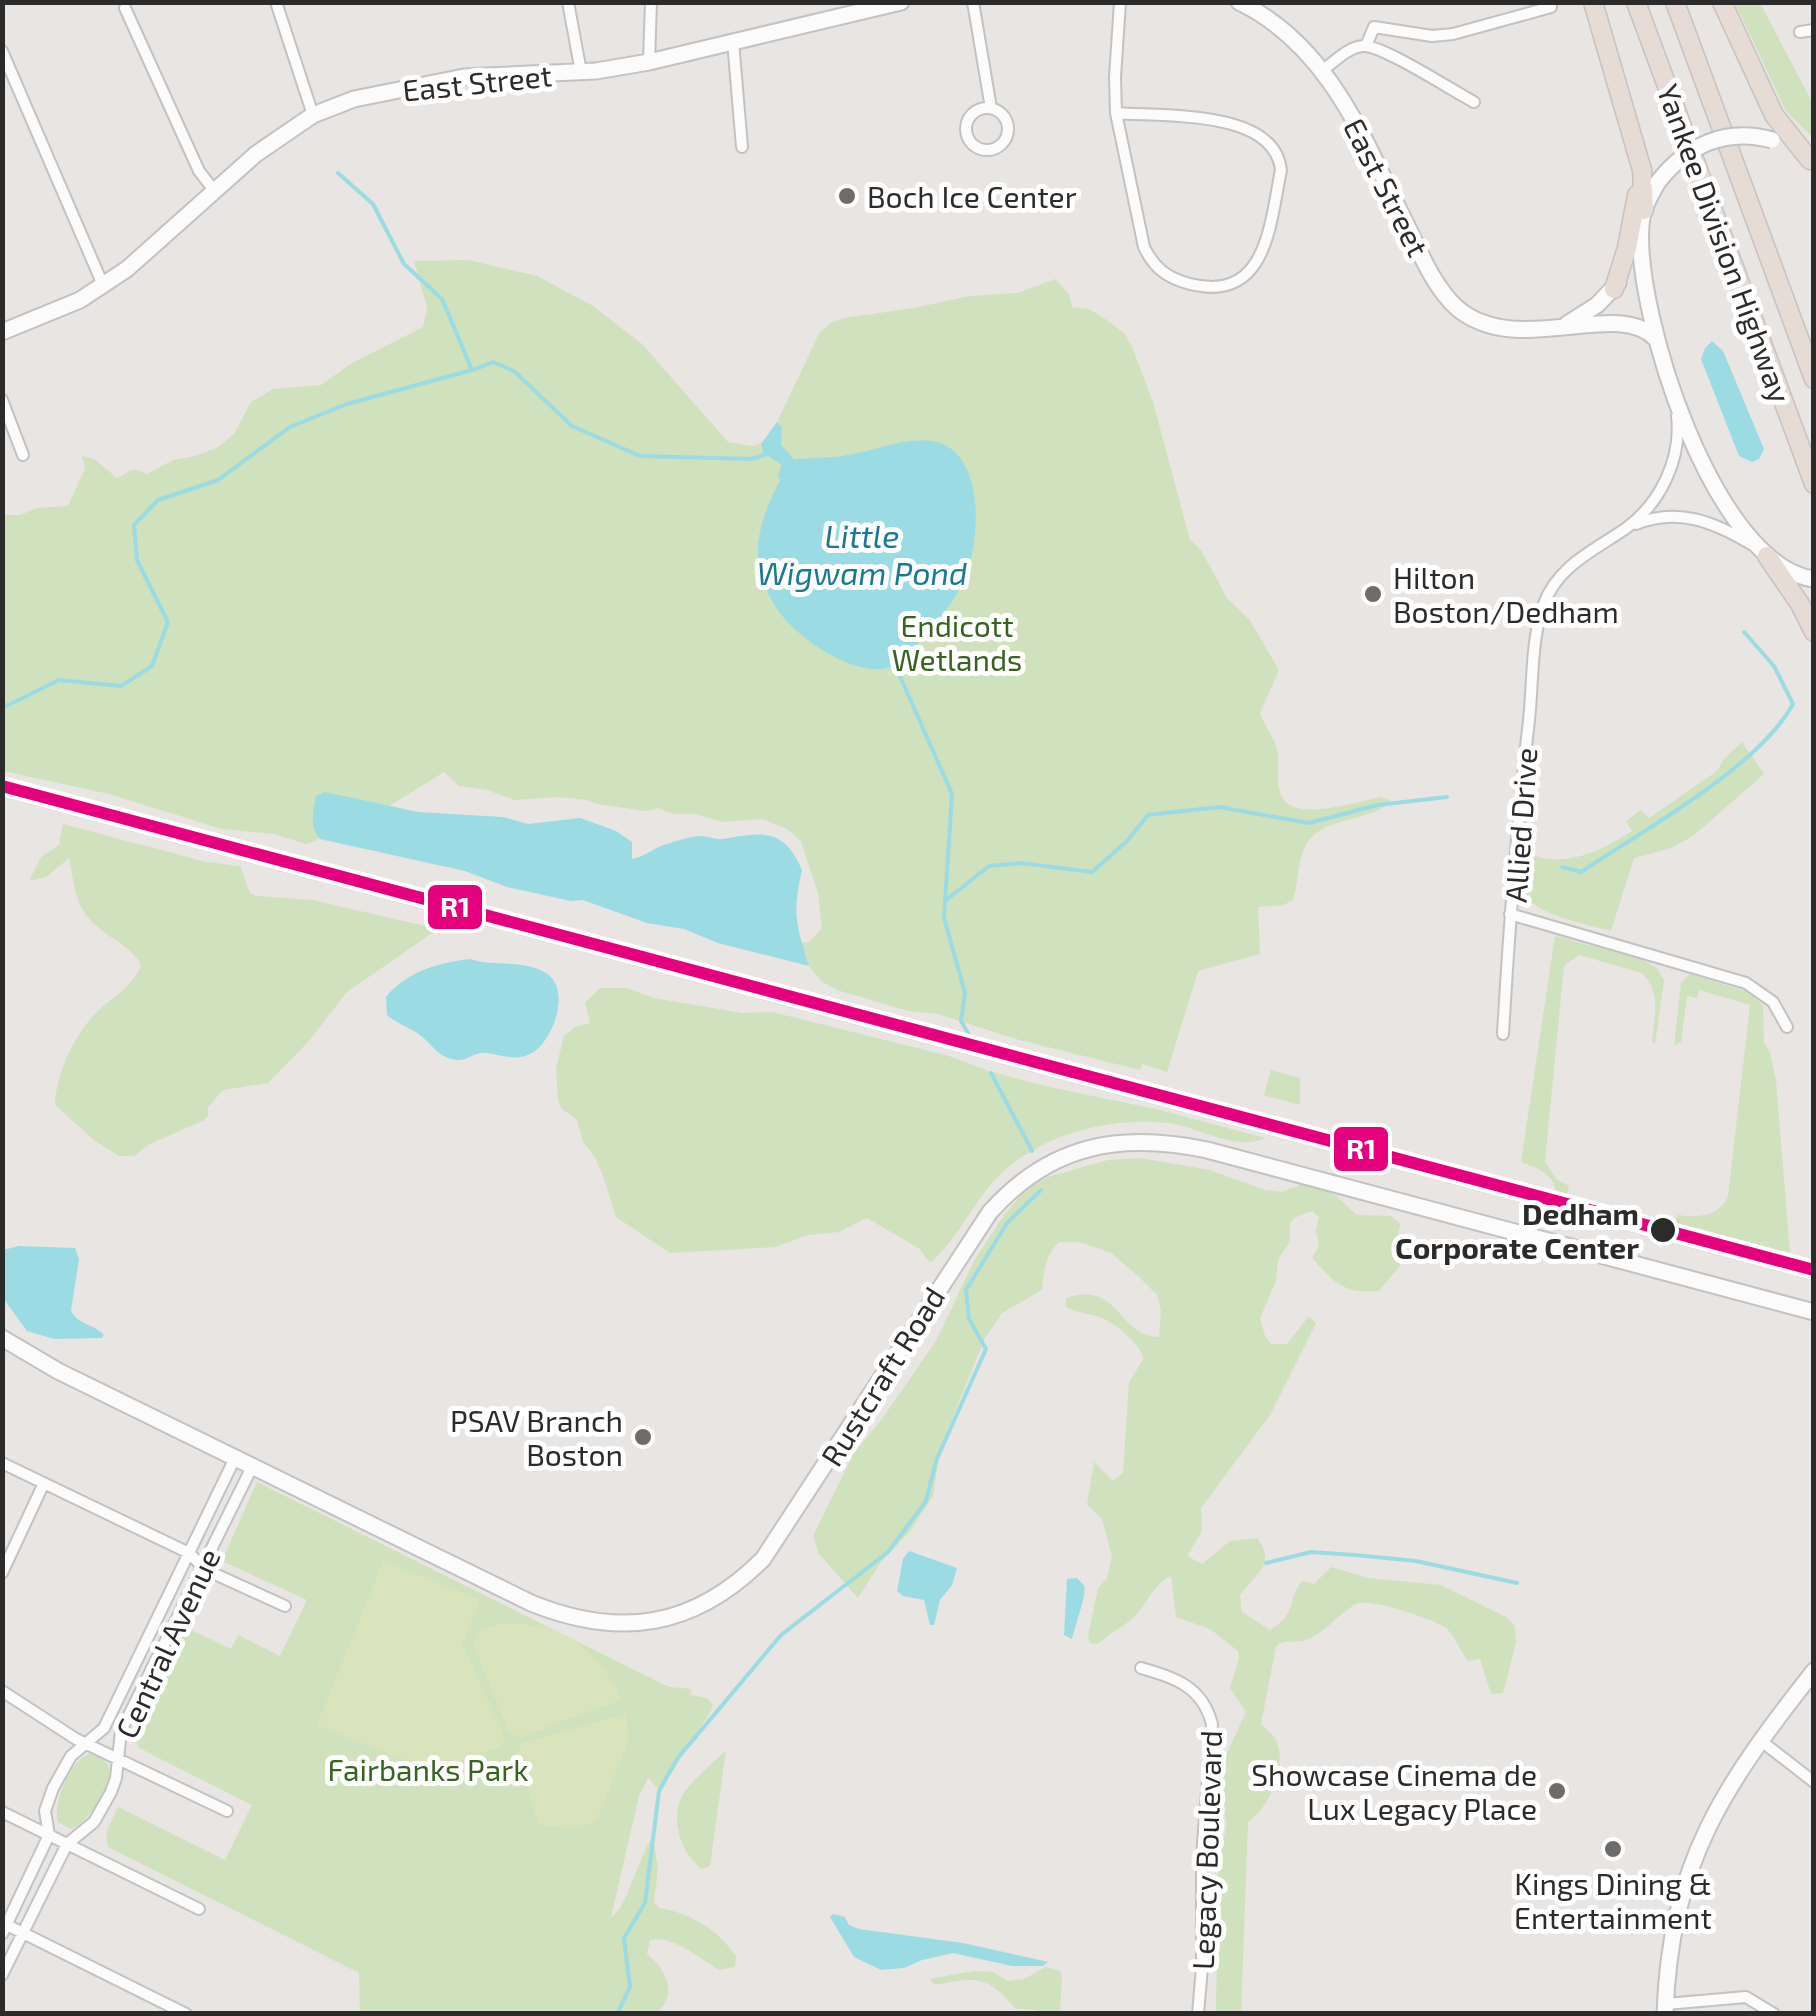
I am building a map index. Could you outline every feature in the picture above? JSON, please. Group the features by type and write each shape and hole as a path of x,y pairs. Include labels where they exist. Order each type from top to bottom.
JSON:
{"highway":[{"path":"1593,2 1642,170 1642,216"},
{"name":"Yankee Division Highway","path":"1636,2 1814,484"},
{"name":"Yankee Division Highway","path":"1675,2 1814,379"},
{"path":"1722,2 1774,114 1811,162"},
{"path":"1614,289 1627,248 1636,198 1636,154"},
{"path":"1762,552 1800,604 1814,632"}],"main road":[{"name":"East Street","path":"1239,2 1287,33 1322,70 1356,126 1429,270 1448,298 1466,314 1492,327 1526,332 1628,326 1647,331 1655,338"},
{"name":"East Street","path":"2,332 62,308 103,285 127,269 256,154 313,115 354,99 464,77 581,72 649,62 898,3"},
{"path":"1554,329 1580,317 1614,289 1632,255 1642,216 1658,182 1674,163 1704,143 1742,135 1772,140 1811,162"},
{"path":"1642,216 1643,275 1655,338 1708,473 1762,552 1788,572 1809,579"},
{"name":"Rustcraft Road","path":"2,1338 58,1371 531,1603 564,1616 625,1624 682,1613 724,1592 763,1559 952,1265 1005,1196 1052,1162 1111,1144 1166,1143 1207,1150 1814,1312"},
{"path":"1666,2009 1675,1924 1694,1857 1714,1810 1760,1740 1814,1671"}],"street":[{"path":"276,2 313,115"},
{"path":"568,2 581,72"},
{"path":"649,62 651,2"},
{"path":"973,2 991,108 1002,115 1008,127 1000,146 987,150 970,140 966,127 977,110 991,108"},
{"path":"1116,113 1240,124 1265,138 1279,156 1281,170 1269,228 1260,259 1244,278 1221,288 1193,285 1154,266 1144,247 1116,113 1120,2"},
{"path":"1366,46 1374,27 1432,36 1453,34 1550,7"},
{"path":"125,8 199,171 213,189"},
{"path":"1800,32 1814,30"},
{"path":"733,42 742,147"},
{"path":"1322,70 1354,48 1366,46 1383,51 1474,102"},
{"path":"2,51 103,285"},
{"name":"Allied Drive","path":"1671,386 1678,424 1673,460 1657,496 1626,528 1574,562 1543,606 1515,836 1510,914 1757,988 1773,1002 1787,1027"},
{"path":"2,400 23,455"},
{"name":"Allied Drive","path":"1626,528 1658,517 1685,516 1710,522 1762,552"},
{"path":"1504,1034 1510,914"},
{"name":"Central Avenue","path":"5,1929 49,1835 45,1810 48,1798 71,1756 104,1728 235,1458"},
{"path":"2,1462 189,1553 202,1566 285,1606"},
{"name":"Central Avenue","path":"2,1974 66,1844 99,1816 116,1778 121,1732 252,1466"},
{"path":"2,1573 44,1483"},
{"name":"Legacy Boulevard","path":"1141,1668 1188,1685 1206,1706 1212,1724 1198,2014"},
{"path":"2,1691 86,1744 227,1811"},
{"path":"1760,1740 1814,1782"},
{"path":"2,1812 199,1909"},
{"path":"5,1929 22,1933 186,2014"},
{"path":"1666,2009 1746,1997 1774,2014"}],"green space":[{"path":"1735,3 1760,3 1813,99 1813,138 1786,111"},
{"name":"Endicott Wetlands","path":"468,260 537,276 593,306 642,344 728,442 753,446 779,437 782,428 777,422 820,332 844,318 970,296 1018,293 1055,279 1069,294 1072,307 1088,309 1124,333 1153,402 1190,540 1201,550 1227,598 1249,619 1279,670 1260,713 1277,749 1282,797 1300,809 1344,806 1381,797 1391,801 1369,814 1330,825 1309,840 1301,857 1294,899 1284,905 1258,907 1260,954 1198,971 1167,1072 1142,1064 1140,1070 1016,1039 938,1014 908,1011 837,990 821,981 809,966 801,942 808,943 822,928 818,893 801,841 787,829 763,819 723,822 658,808 646,811 557,797 514,800 487,790 459,786 444,772 365,821 306,844 274,834 222,829 109,794 3,771 2,515 68,506 85,469 82,456 94,459 117,478 134,469 147,474 173,460 218,447 234,434 251,402 273,389 321,385 352,363 423,327 427,307 414,261"},
{"path":"1742,742 1764,774 1693,836 1671,848 1634,858 1611,931 1563,918 1529,900 1522,883 1526,853 1568,859 1607,846 1632,831 1626,821 1641,810 1649,818 1717,771"},
{"path":"63,824 206,862 240,866 250,893 257,896 312,900 438,929 347,992 308,1042 268,1083 223,1090 208,1107 204,1120 148,1145 134,1156 119,1156 94,1140 55,1105 63,1067 75,1042 98,1011 128,986 141,966 131,952 84,912 69,858 46,877 29,881 41,857 59,845"},
{"path":"1555,936 1637,958 1657,968 1664,980 1655,1044 1654,996 1642,973 1579,955 1564,966 1545,1161 1556,1179 1569,1186 1567,1195 1556,1192 1544,1172 1521,1162"},
{"path":"1690,974 1748,992 1763,1006 1764,1043 1770,1052 1776,1081 1790,1253 1674,1223 1678,1215 1713,1212 1728,1197 1750,1005 1699,990 1697,998 1687,996 1681,1042 1674,1046 1681,983"},
{"path":"600,988 627,988 654,998 742,1013 772,1012 949,1056 1049,1087 1160,1110 1265,1138 1241,1142 1180,1125 1145,1122 1072,1133 1027,1153 1008,1167 930,1263 920,1249 867,1218 839,1232 808,1235 775,1247 670,1253 616,1217 603,1176 583,1142 577,1120 562,1109 558,1100 556,1068 564,1036 575,1027 590,1023 585,1003"},
{"path":"1271,1070 1300,1078 1300,1105 1264,1095"},
{"path":"1141,1158 1209,1170 1265,1190 1282,1192 1302,1184 1316,1186 1336,1196 1357,1215 1391,1216 1400,1224 1397,1242 1407,1257 1379,1291 1357,1291 1334,1280 1312,1258 1319,1246 1319,1217 1312,1211 1290,1223 1290,1241 1278,1260 1276,1281 1260,1318 1271,1344 1287,1344 1309,1316 1316,1323 1270,1415 1201,1508 1202,1531 1187,1556 1202,1564 1230,1541 1257,1538 1265,1562 1240,1595 1242,1612 1270,1630 1289,1612 1302,1581 1314,1584 1331,1567 1368,1578 1441,1585 1506,1617 1515,1626 1516,1643 1503,1693 1491,1694 1480,1659 1468,1661 1446,1628 1387,1606 1356,1604 1312,1638 1276,1646 1261,1724 1276,1740 1280,1764 1269,1797 1248,1822 1241,2013 1216,2013 1218,1864 1227,1824 1222,1803 1224,1760 1246,1712 1230,1688 1238,1651 1210,1629 1176,1617 1171,1576 1159,1584 1132,1619 1098,1644 1090,1643 1088,1635 1098,1589 1107,1578 1112,1556 1102,1519 1087,1505 1094,1462 1113,1481 1123,1473 1129,1382 1144,1358 1122,1330 1099,1317 1066,1307 1066,1298 1097,1296 1134,1328 1159,1337 1158,1296 1111,1253 1080,1242 1059,1242 1048,1258 1042,1290 1002,1313 985,1338 940,1449 933,1496 858,1598 819,1554 813,1536 854,1453 936,1341 974,1261 1028,1187 1048,1177 1108,1160"},
{"name":"Fairbanks Park","path":"257,1482 669,1687 692,1689 690,1695 707,1698 713,1705 711,1711 665,1783 659,1789 648,1778 639,1796 611,1917 622,1904 653,1837 658,1869 654,1902 659,1908 682,1914 712,1931 736,1956 735,1967 719,1970 677,1944 650,1940 647,1954 660,1967 668,1990 656,2013 360,2013 359,1973 108,1847 106,1833 118,1807 225,1860 252,1805 139,1748 132,1735 185,1627 231,1649 238,1635 280,1656 307,1600 222,1561"},
{"path":"383,1561 480,1600 462,1644 505,1737 501,1747 424,1774 414,1764 317,1725"},
{"path":"499,1624 540,1627 574,1641 601,1665 621,1700 520,1737 510,1734 473,1644 480,1630"},
{"path":"626,1714 629,1739 596,1822 577,1828 539,1825 517,1753 522,1743"},
{"path":"726,1750 710,1866 702,1869 682,1843 678,1810 686,1790"},
{"path":"90,1754 106,1763 109,1776 91,1812 71,1829 58,1822 60,1793 76,1764"},
{"path":"1046,1967 1059,1970 1062,1975 1060,2013 1016,2009 981,1981 935,1985 929,1979 975,1971 993,1972 1008,1981 1024,1979"}],"water":[{"path":"1712,341 1723,351 1764,449 1759,459 1752,462 1739,456 1701,359"},
{"name":"Little Wigwam Pond","path":"777,422 782,427 781,445 794,459 842,456 921,440 950,448 963,461 975,501 976,523 969,566 950,604 901,662 872,669 823,651 795,630 770,596 760,570 758,547 782,465 764,453 761,444"},
{"path":"325,792 418,812 503,817 528,824 580,818 616,831 632,842 632,859 695,837 760,835 779,839 802,870 797,918 809,966 718,943 684,929 647,923 583,900 571,901 507,887 465,871 320,839 314,829 313,813 316,796"},
{"path":"470,959 528,966 554,981 559,1002 557,1014 547,1038 532,1053 515,1057 483,1053 462,1060 451,1059 387,1015 386,997 404,981 435,966"},
{"path":"19,1246 75,1248 79,1259 71,1310 77,1319 104,1335 102,1338 54,1339 27,1331 3,1298 3,1250"},
{"path":"909,1551 957,1568 952,1585 940,1600 934,1625 930,1625 924,1600 897,1591 903,1559"},
{"path":"1077,1578 1084,1590 1072,1639 1064,1635 1067,1579"},
{"path":"830,1917 845,1917 849,1925 859,1929 963,1943 1048,1962 1043,1966 1012,1966 953,1953 904,1968 881,1970 854,1957"}],"waterway":[{"path":"2,704 6,706 59,680 121,686 152,666 168,622 137,560 134,525 158,500 218,480 290,427 347,404 472,370 442,299 404,264 373,204 338,173"},
{"path":"473,370 493,362 514,371 572,426 640,456 751,459 771,453"},
{"path":"1562,867 1581,872 1727,774 1777,728 1793,704 1774,666 1744,632"},
{"path":"895,665 952,794 944,918 965,993 961,1021 968,1033"},
{"path":"945,901 989,866 1021,863 1092,872 1127,841 1148,815 1219,807 1309,823 1378,805 1447,797"},
{"path":"991,1073 1032,1151"},
{"path":"617,2014 630,1987 624,1938 645,1903 659,1791 677,1759 781,1635 888,1552 926,1501 936,1461 986,1349 969,1319 966,1290 1007,1223 1041,1190"},
{"path":"1266,1563 1311,1552 1355,1555 1416,1561 1517,1583"}],"railway":[{"path":"2,793 1814,1277"}],"transit line":[{"name":"R1","path":"2,786 1814,1270"}],"place":[{"name":"Boch Ice Center","path":"847,196"},
{"name":"Hilton Boston/Dedham","path":"1373,594"},
{"name":"Dedham Corporate Center","path":"1663,1230"},
{"name":"PSAV Branch Boston","path":"643,1437"},
{"name":"Showcase Cinema de Lux Legacy Place","path":"1557,1791"},
{"name":"Kings Dining & Entertainment","path":"1613,1849"}]}
